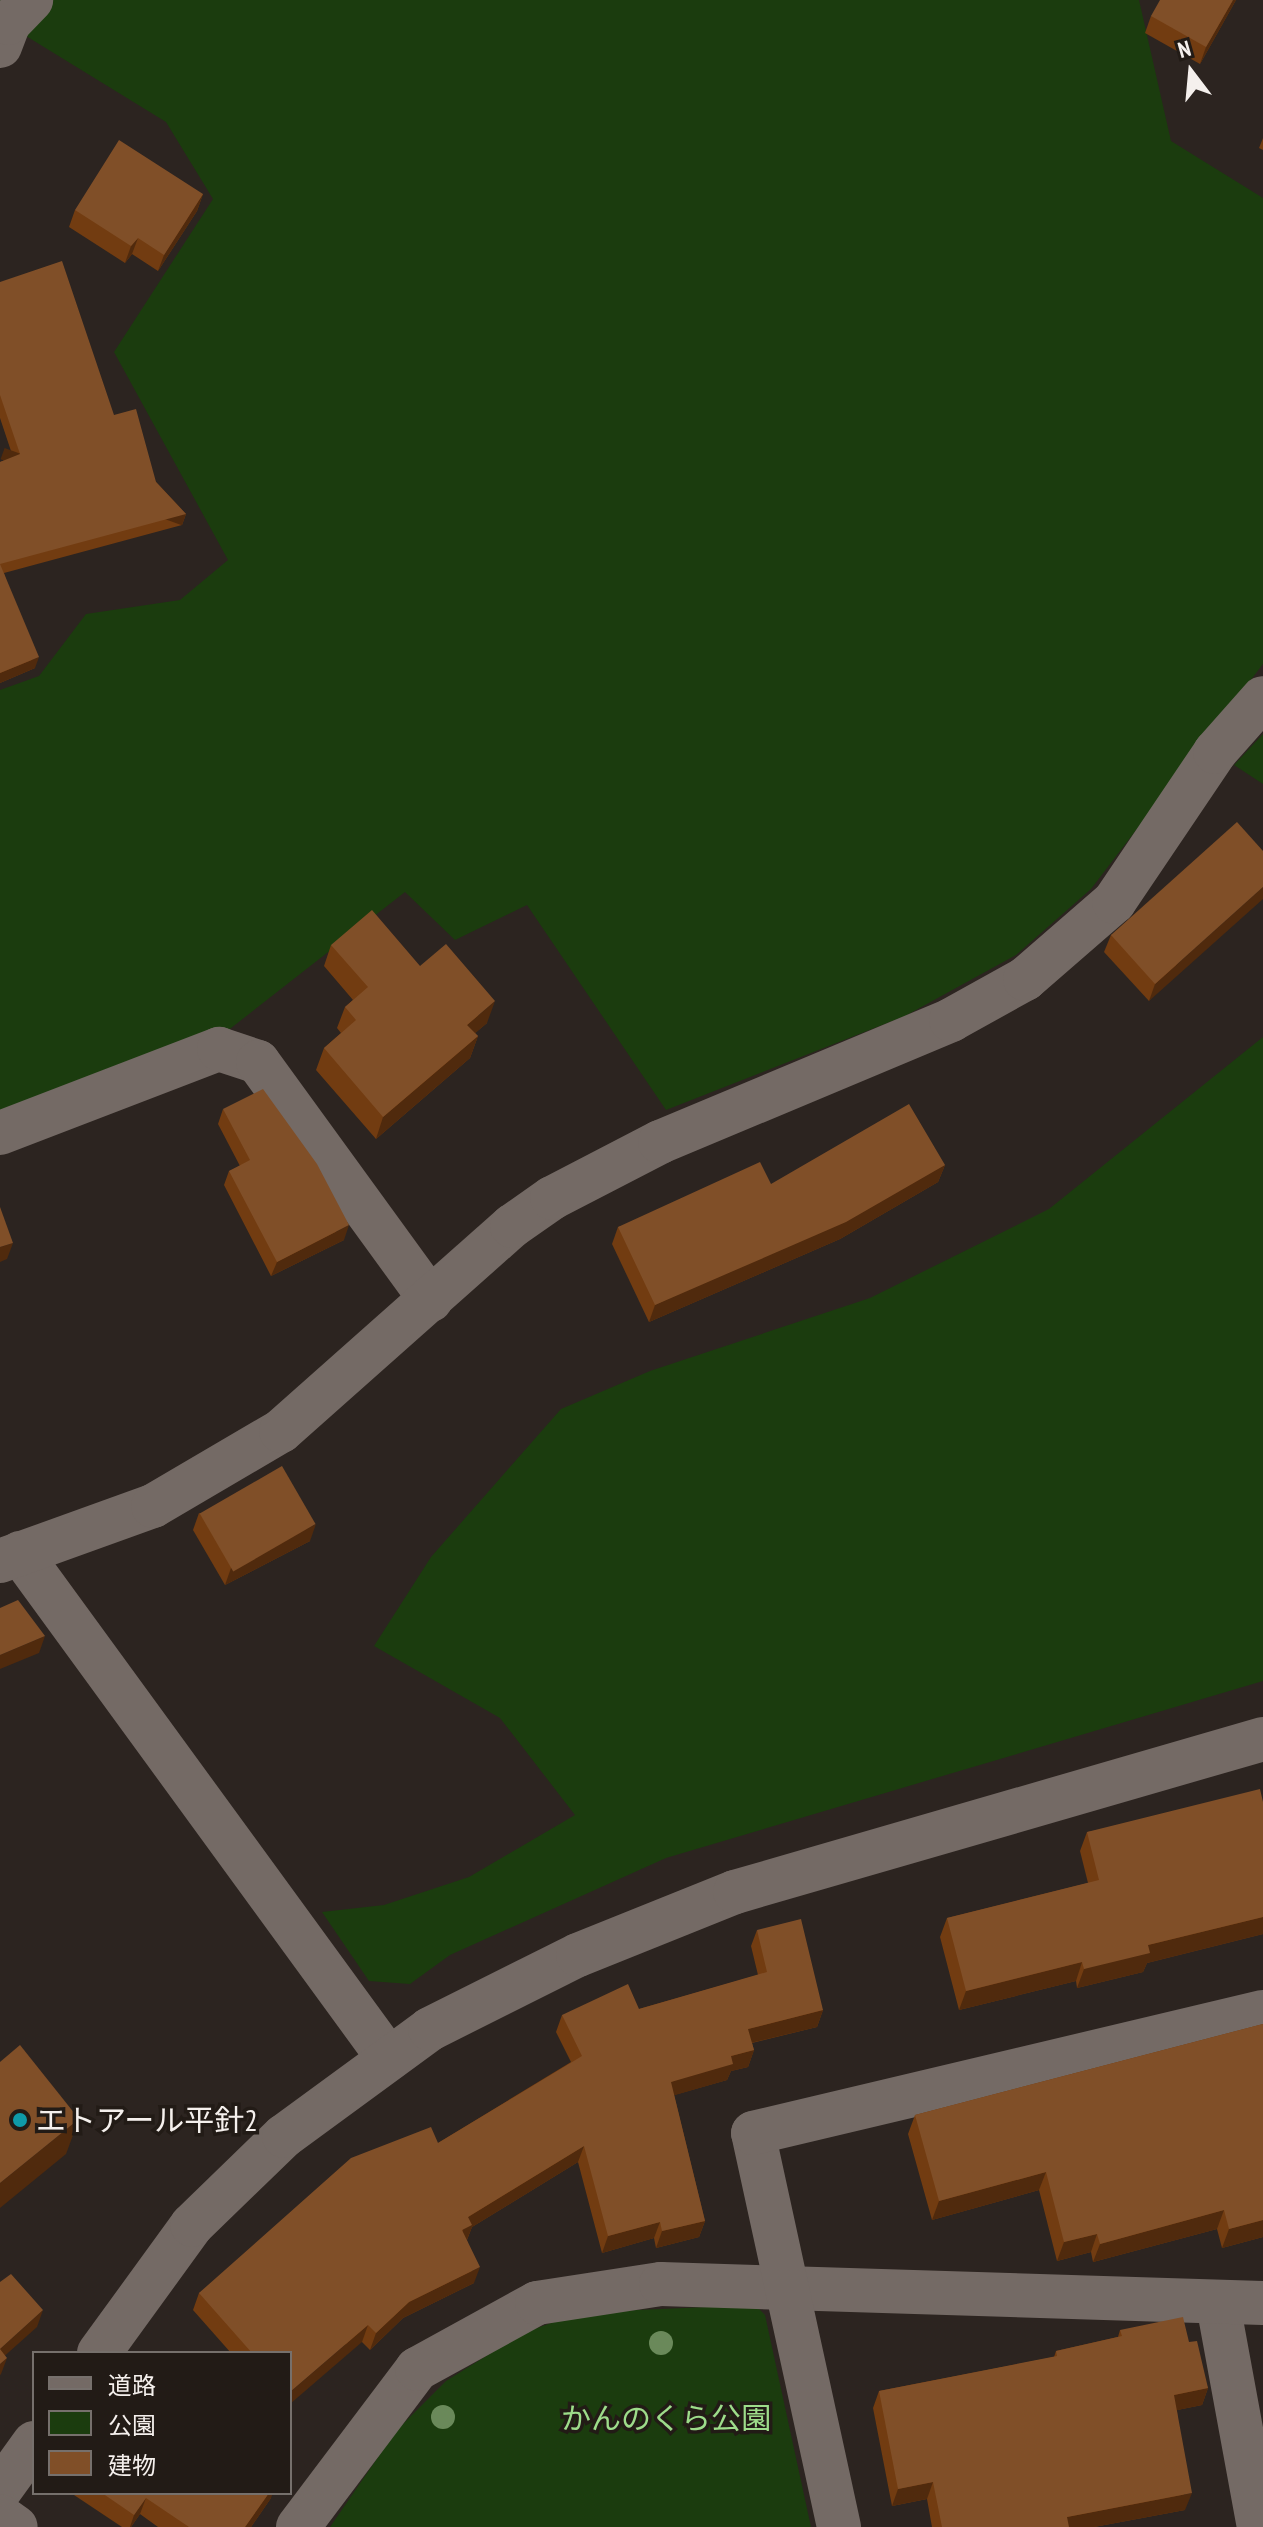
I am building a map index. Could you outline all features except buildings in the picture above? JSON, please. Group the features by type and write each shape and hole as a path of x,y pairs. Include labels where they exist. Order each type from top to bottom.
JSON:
{"street":[{"path":"0,46 9,23 31,0"},
{"path":"389,2059 10,1557 153,1506 281,1431 512,1226 552,1198 660,1142 951,1020 1025,979 1114,902 1215,752 1263,698"},
{"path":"0,1133 219,1049 258,1062 431,1300"},
{"path":"100,2351 192,2225 284,2136 430,2029 578,1955 735,1892 1263,1739"},
{"path":"839,2527 753,2133 1263,2012"},
{"path":"298,2527 417,2369 537,2303 661,2284 787,2284 1218,2304 1263,2303"},
{"path":"1218,2304 1259,2527"},
{"path":"0,2490 32,2446"},
{"path":"0,2516 16,2527"}],"green space":[{"path":"0,0 1139,0 1171,141 1263,198 1263,664 1091,889 1016,955 905,1016 666,1110 527,905 455,940 405,892 226,1032 0,1118 0,690 39,676 86,614 180,600 228,560 114,352 213,199 166,122 0,20"},
{"path":"1263,734 1263,784 1234,765"},
{"path":"1263,1037 1263,1681 666,1858 450,1955 410,1984 369,1981 322,1912 384,1905 469,1877 575,1815 500,1718 374,1646 431,1557 561,1409 650,1371 870,1298 1049,1209"},
{"name":"かんのくら公園","path":"755,2305 765,2315 811,2527 330,2527 396,2431 446,2381 525,2332 569,2317 614,2311"}],"place":[{"name":"エトアール平針2","path":"20,2120"}]}
